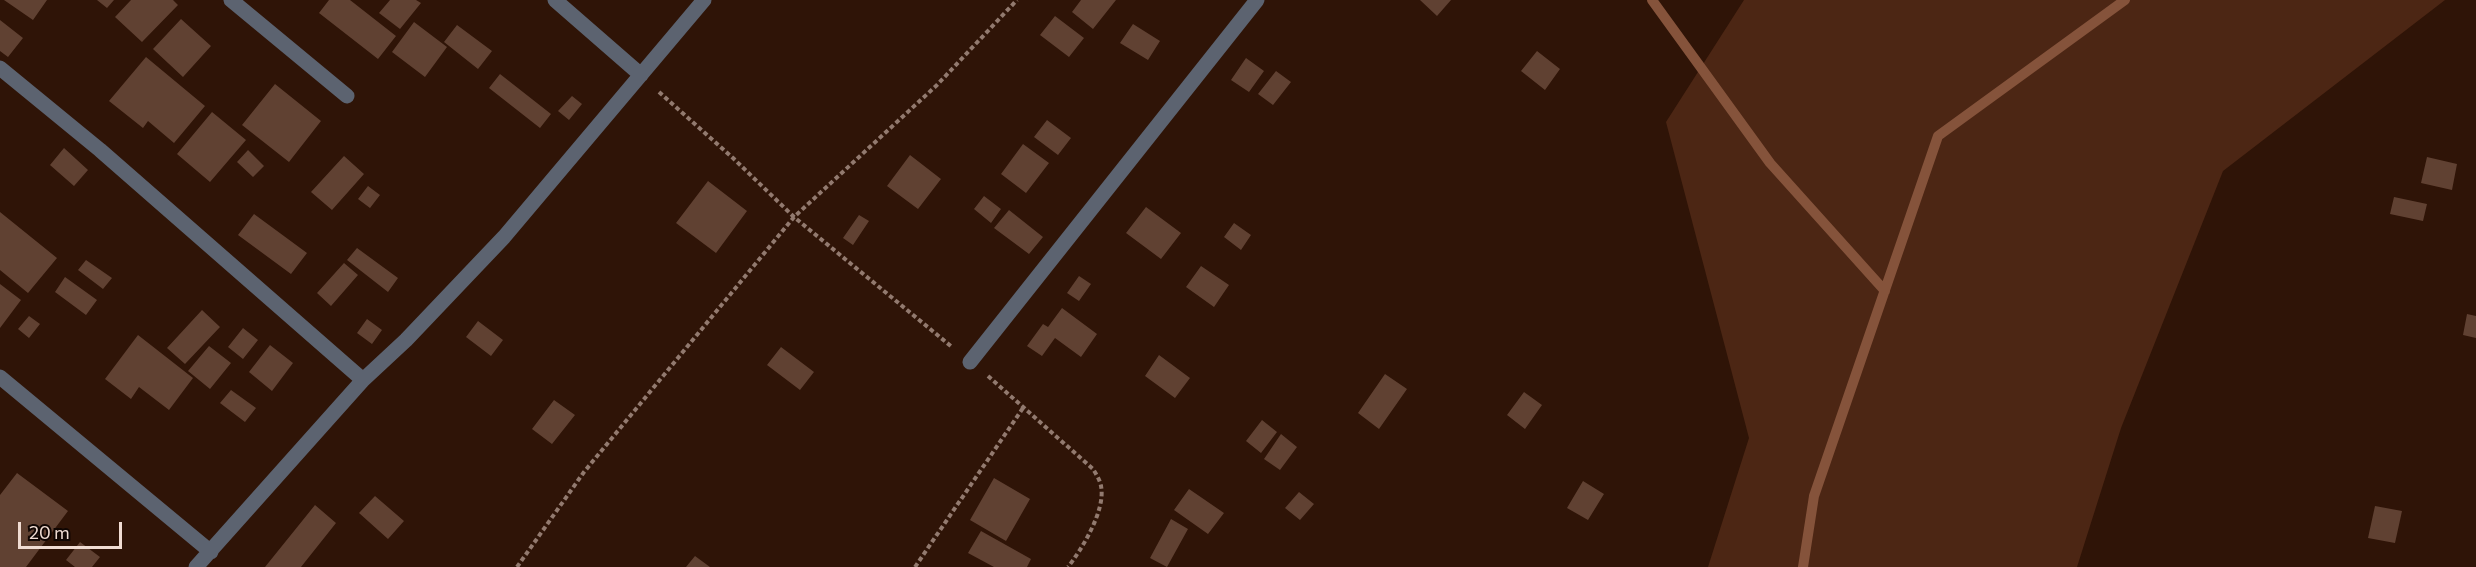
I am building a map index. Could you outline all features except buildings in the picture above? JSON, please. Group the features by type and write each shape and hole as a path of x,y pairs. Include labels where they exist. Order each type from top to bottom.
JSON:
{"street":[{"path":"231,0 347,96"},
{"path":"555,0 641,75"},
{"path":"196,567 363,380 406,340 504,237 704,0"},
{"path":"970,362 1257,0"},
{"path":"0,68 100,150 363,380"},
{"path":"0,377 211,552"}],"path":[{"path":"517,567 584,472 794,217 937,85 1017,0"},
{"path":"641,75 794,217 1001,387 1093,469 1102,486 1098,515 1080,551 1068,567"},
{"path":"915,567 1023,408"}],"shaded area":[{"path":"1744,0 2445,0 2223,171 2121,428 2077,567 1708,567 1749,438 1666,122"}],"waterway":[{"path":"1652,0 1770,163 1885,291"},
{"path":"1803,567 1814,496 1938,136 2125,0"}]}
